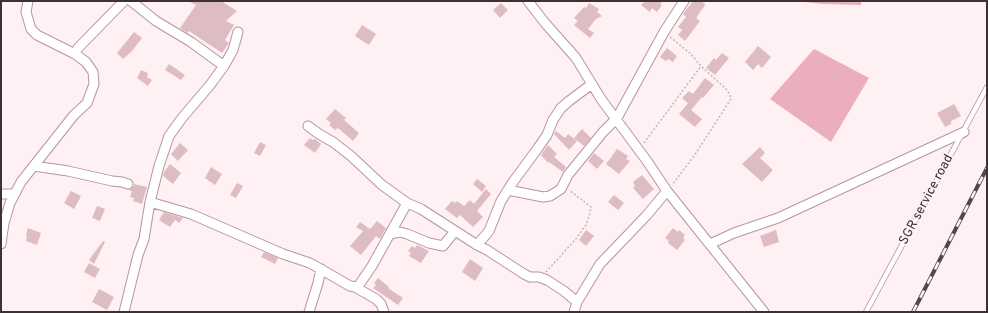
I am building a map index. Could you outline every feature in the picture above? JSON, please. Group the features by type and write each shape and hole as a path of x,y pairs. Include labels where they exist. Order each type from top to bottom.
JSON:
{"street":[{"path":"1,244 4,224 14,194 21,182 74,115 87,103 94,84 93,72 86,62 75,54 37,35 31,29 26,12 28,1"},
{"path":"75,54 78,48 124,1"},
{"path":"131,1 156,21 191,42 224,66"},
{"path":"528,1 576,58 601,99 617,118 668,191 764,312"},
{"path":"508,190 543,197 550,196 561,189 568,174 603,132 617,118 664,32 684,1"},
{"path":"124,312 138,255 144,239 150,202 159,166 169,136 224,66 233,50 238,32"},
{"path":"477,245 489,231 501,201 538,148 546,135 552,120 561,108 592,84"},
{"path":"308,126 345,151 382,185 407,203 421,209 524,274 530,277 539,277 547,280 577,302"},
{"path":"710,244 734,233 778,218 964,132"},
{"path":"34,166 128,184"},
{"path":"574,312 577,302 600,264 668,191"},
{"path":"1,194 14,194"},
{"path":"150,202 190,214 283,254 310,263 376,299 381,304 384,312"},
{"path":"355,287 359,285 372,266 407,203"},
{"path":"390,234 400,232 429,244 443,246 455,231"},
{"path":"309,312 321,269"}],"lane":[{"name":"SGR service road","path":"866,312 987,87"}],"path":[{"path":"664,32 691,54 701,66 727,90 731,99 694,156 668,191"},
{"path":"640,150 701,66"},
{"path":"539,277 550,269 576,240 586,225 590,213 591,207 563,184"}],"shaded area":[{"path":"795,1 861,1 861,5 823,4"},
{"path":"814,49 869,78 831,142 770,99"}],"building":[{"path":"188,1 221,1 237,11 226,21 234,25 225,40 229,43 222,53 189,31 187,33 180,28 196,5"},
{"path":"645,1 663,1 657,12 652,8 650,12 641,5"},
{"path":"693,1 701,1 705,5 696,18 700,21 685,41 678,35 682,30 678,27 686,17 683,14"},
{"path":"501,3 508,10 500,18 493,10"},
{"path":"589,3 599,9 597,12 602,16 596,19 588,29 594,33 590,38 574,25 578,21 574,18 584,7 586,8"},
{"path":"362,25 376,34 369,45 355,36"},
{"path":"134,32 142,38 132,51 123,59 117,53"},
{"path":"758,46 771,57 762,68 758,64 753,70 745,62"},
{"path":"667,48 677,56 673,62 668,59 666,61 660,57"},
{"path":"722,53 729,58 715,75 706,68 714,58 716,60"},
{"path":"169,64 185,75 181,80 165,70"},
{"path":"141,70 148,73 147,77 152,80 148,86 137,78"},
{"path":"705,78 714,85 691,110 702,119 695,127 679,114 688,103 682,98 689,91 693,94"},
{"path":"954,104 961,116 951,121 951,124 945,127 937,113"},
{"path":"335,109 346,118 344,120 359,133 353,141 338,128 335,130 329,125 331,123 326,119"},
{"path":"582,129 591,138 584,146 574,138"},
{"path":"556,131 565,138 568,134 577,141 569,150 554,134"},
{"path":"310,138 313,140 315,139 321,144 315,153 304,145"},
{"path":"260,142 266,145 260,156 254,153"},
{"path":"180,143 188,150 178,161 171,154"},
{"path":"548,145 557,154 554,157 566,167 563,172 549,162 548,163 541,155"},
{"path":"760,147 765,153 760,158 773,170 762,182 742,164"},
{"path":"617,149 628,156 626,159 630,161 619,174 606,164"},
{"path":"594,153 604,161 597,169 588,161"},
{"path":"170,164 181,173 173,184 163,176"},
{"path":"211,167 222,174 215,185 205,178"},
{"path":"642,175 654,189 643,199 633,188 635,186 633,182"},
{"path":"477,179 486,186 482,192 473,184"},
{"path":"237,183 243,186 236,198 230,195"},
{"path":"134,184 147,187 142,204 133,201 134,198 130,197 132,191 129,191"},
{"path":"486,189 491,194 477,211 483,217 473,227 460,215 457,218 445,209 452,201 455,203 457,201 464,206 470,200 474,204"},
{"path":"71,191 81,196 74,209 64,203"},
{"path":"614,195 624,203 618,210 608,202"},
{"path":"97,206 105,209 100,221 92,218"},
{"path":"164,212 183,218 179,223 175,220 170,227 159,220"},
{"path":"377,221 386,228 380,239 376,236 361,255 350,246 363,231 356,227 360,222 370,229"},
{"path":"28,228 41,233 37,245 26,241"},
{"path":"673,228 678,232 679,230 685,235 683,238 685,240 677,250 668,243 669,241 665,238"},
{"path":"586,230 594,236 586,246 579,240"},
{"path":"776,230 779,242 764,247 760,236"},
{"path":"103,241 105,242 94,264 89,260"},
{"path":"417,245 429,251 421,263 409,256 411,253 408,251 412,246 415,248"},
{"path":"264,252 278,258 275,264 261,257"},
{"path":"470,259 483,268 475,281 462,272"},
{"path":"89,263 100,269 95,278 84,272"},
{"path":"378,278 389,287 388,288 403,298 398,305 373,288 376,285 374,283"},
{"path":"99,289 114,297 107,310 92,302"}],"railway":[{"path":"913,312 987,168"}]}
